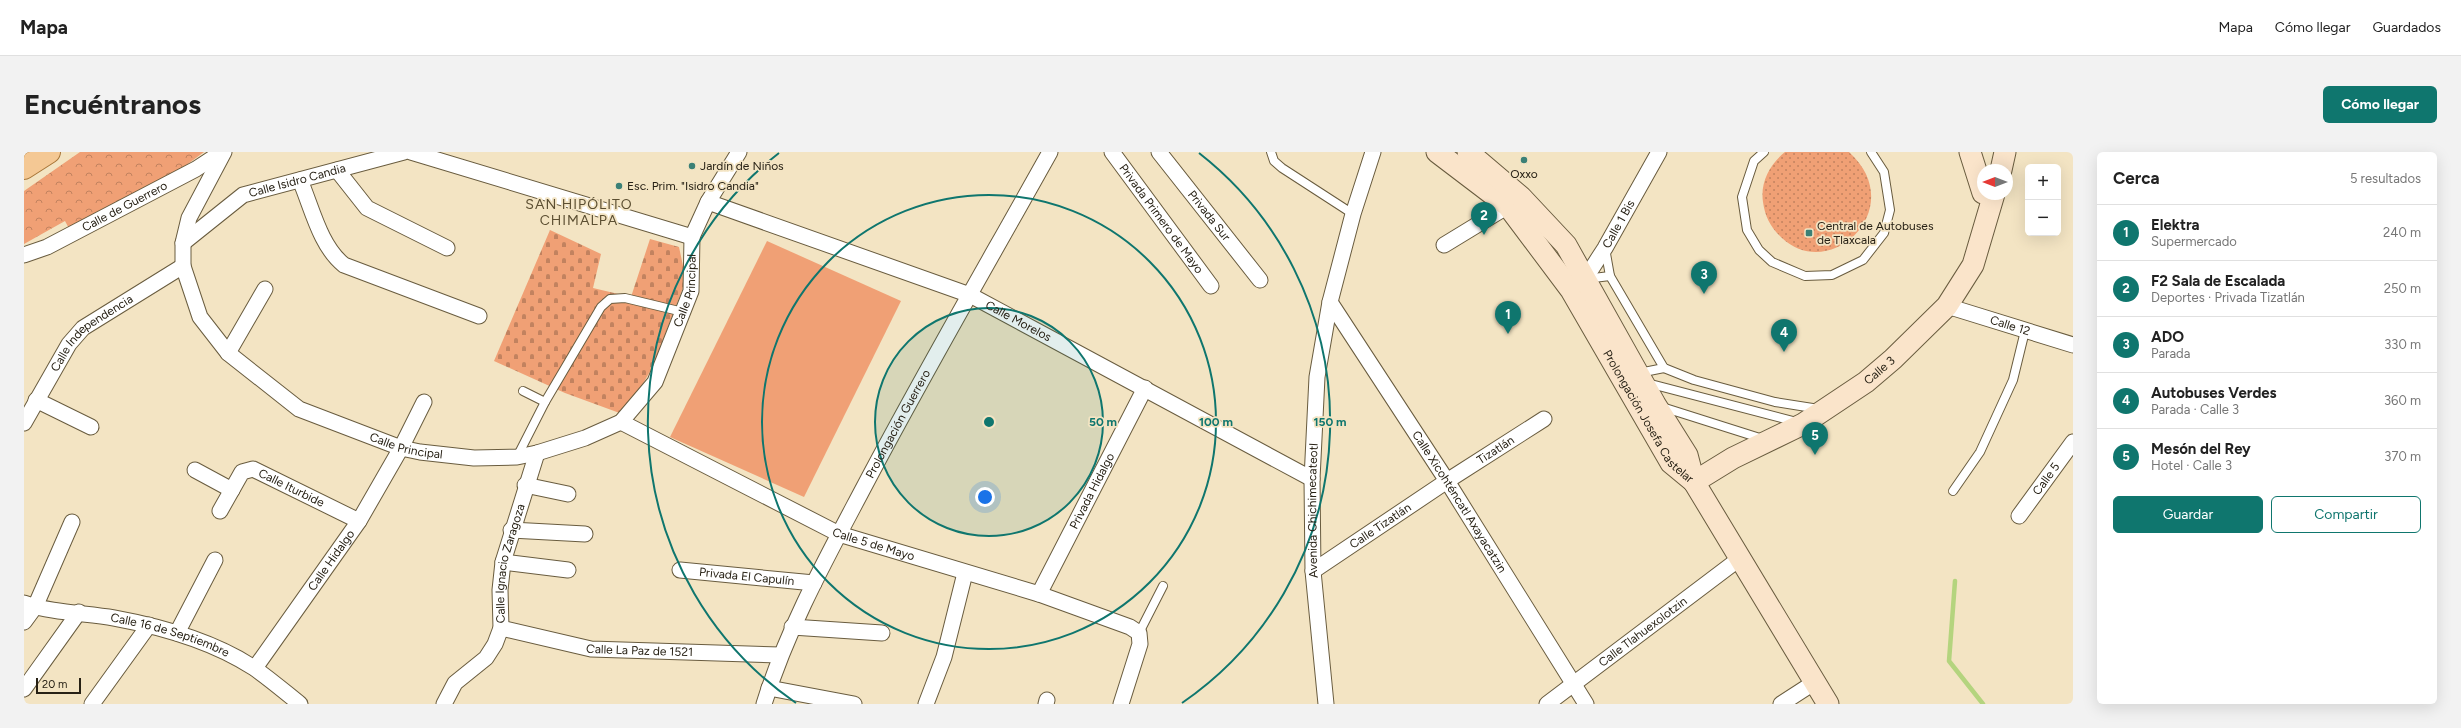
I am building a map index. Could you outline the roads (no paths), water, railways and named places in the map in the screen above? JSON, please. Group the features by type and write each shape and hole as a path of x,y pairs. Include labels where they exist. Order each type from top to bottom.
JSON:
{"main road":[{"path":"24,168 49,152"},
{"name":"Prolongación Josefa Castelar","path":"1468,152 1544,220 1566,245 1578,284 1671,463 1694,482"},
{"path":"1970,152 1977,171"},
{"path":"2002,164 2005,152"},
{"name":"Prolongación Josefa Castelar","path":"1443,153 1508,206 1578,284 1641,378 1655,404 1687,455 1694,482"},
{"name":"Calle 3","path":"1694,482 1733,458 1767,440 1803,424 1866,382 1946,306 1973,265 1987,200"},
{"path":"1694,482 1739,559 1828,704"}],"street":[{"name":"Calle Principal","path":"223,152 189,218 183,243 183,266 200,317 228,353 299,409 401,448 420,452 474,458 517,457 537,453 585,438 621,422 655,382 683,312 691,291 692,237"},
{"name":"Calle de Guerrero","path":"24,255 47,247 196,169 223,152"},
{"name":"Calle Isidro Candia","path":"183,243 243,195 404,152"},
{"path":"411,152 692,237 708,202 739,152"},
{"name":"Prolongación Guerrero","path":"764,704 780,655 792,626 839,534 903,413 1050,152"},
{"name":"Privada Primero de Mayo","path":"1112,152 1212,286"},
{"name":"Privada Sur","path":"1159,152 1260,280"},
{"name":"Calle 1 Bis","path":"1578,284 1605,248 1659,152"},
{"name":"Avenida Chichimecateotl","path":"1326,704 1313,571 1312,479 1317,377 1330,302 1353,214 1377,153"},
{"path":"337,170 367,208 448,248"},
{"path":"300,180 328,247 334,257 344,265 479,316"},
{"name":"Calle Morelos","path":"708,202 970,295 1312,479"},
{"path":"1444,245 1508,206"},
{"name":"Calle Independencia","path":"24,423 69,344 83,328 183,266"},
{"path":"228,353 265,289"},
{"name":"Calle Xicohténcatl Axayacatzin","path":"1330,302 1447,481 1586,704"},
{"name":"Calle 12","path":"1946,306 2073,345"},
{"name":"Privada Hidalgo","path":"1039,594 1145,388"},
{"path":"36,400 91,427"},
{"name":"Calle Hidalgo","path":"255,668 359,521 401,448 424,402"},
{"name":"Tizatlán","path":"1447,481 1544,419"},
{"name":"Calle 5 de Mayo","path":"621,422 839,534 1039,594 1130,627 1139,633"},
{"name":"Calle 5","path":"2019,516 2073,442"},
{"name":"Calle Ignacio Zaragoza","path":"444,704 455,683 486,658 495,644 501,628 500,590 503,562 525,485 537,453"},
{"name":"Calle Iturbide","path":"220,511 242,472 253,469 359,521"},
{"path":"195,470 232,490"},
{"name":"Calle Tizatlán","path":"1313,571 1447,481"},
{"path":"525,485 568,494"},
{"path":"24,622 30,605 72,522"},
{"path":"511,530 585,534"},
{"name":"Calle Tlahuexolotzin","path":"1547,704 1739,559"},
{"path":"177,633 215,560"},
{"path":"503,562 568,570"},
{"name":"Privada El Capulín","path":"680,570 814,583"},
{"path":"926,704 944,657 965,572"},
{"name":"Calle 16 de Septiembre","path":"30,605 79,612 149,625 216,647 255,668 300,704"},
{"path":"24,689 79,612"},
{"path":"96,702 149,625"},
{"path":"792,626 882,633"},
{"name":"Calle La Paz de 1521","path":"501,628 591,649 780,655"},
{"path":"1121,704 1140,644 1139,633"},
{"path":"1781,704 1815,682"},
{"path":"770,688 854,704"}],"lane":[{"path":"1270,152 1274,161 1282,168 1353,214"},
{"path":"1764,152 1754,161 1742,197 1747,230 1759,250 1772,262 1805,276 1832,275 1863,260 1884,233 1890,210 1884,172 1871,152"},
{"path":"1605,248 1610,276 1664,368 1694,380 1775,402 1824,410"},
{"path":"1578,284 1610,276"},
{"path":"517,457 545,402 601,307 610,299 625,298 683,312"},
{"path":"1953,491 1980,452 2013,380 2024,331"},
{"path":"1641,378 1664,368"},
{"path":"1641,378 1803,424"},
{"path":"523,391 545,402"},
{"path":"1655,404 1767,440"},
{"path":"1139,633 1163,586"}],"waterway":[{"path":"1955,581 1949,661 1983,704"}],"place":[{"name":"Oxxo","path":"1524,160"},
{"name":"Jardín de Niños","path":"692,166"},
{"name":"Esc. Prim. \"Isidro Candia\"","path":"619,186"},
{"name":"Central de Autobuses de Tlaxcala","path":"1809,233"},
{"name":"F2 Sala de Escalada","path":"1484,235"},
{"name":"ADO","path":"1704,294"},
{"name":"Elektra","path":"1508,334"},
{"name":"Autobuses Verdes","path":"1784,352"},
{"name":"Mesón del Rey","path":"1815,455"}],"district":[{"name":"SAN HIPÓLITO CHIMALPA","path":"579,212"}]}
